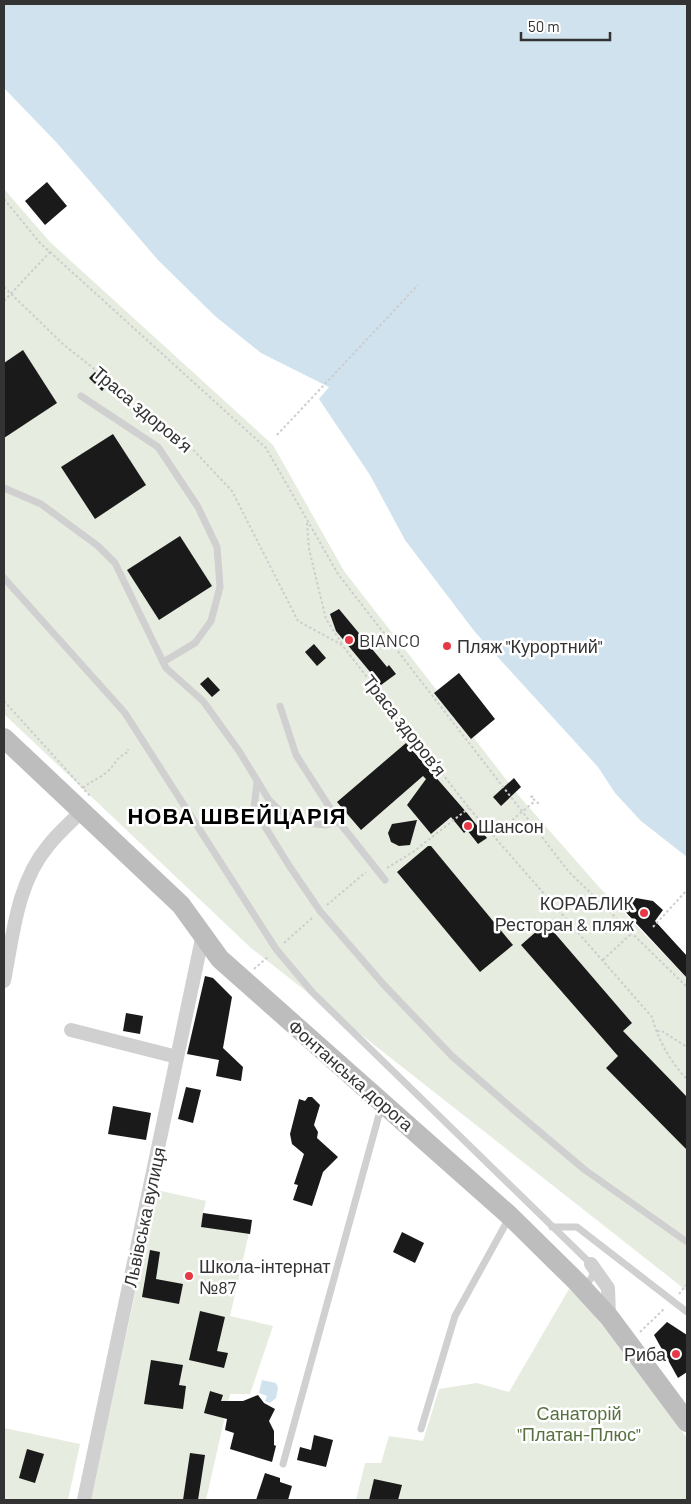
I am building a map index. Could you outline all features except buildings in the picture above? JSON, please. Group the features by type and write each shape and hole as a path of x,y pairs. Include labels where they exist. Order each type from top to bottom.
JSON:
{"main road":[{"name":"Фонтанська дорога","path":"4,738 181,905 220,959 510,1216 577,1282 609,1317 687,1422"}],"street":[{"path":"4,981 18,907 29,876 75,803"},
{"name":"Львівська вулиця","path":"84,1500 203,934"},
{"path":"71,1030 178,1057"},
{"path":"590,1264 608,1288 609,1317"}],"lane":[{"path":"81,396 158,448 198,507 217,547 220,588 211,621 195,643 163,662"},
{"path":"4,488 41,504 98,546 115,563 163,662 172,675 203,701 239,751 257,782 280,811 292,818 326,825 339,822"},
{"path":"4,578 125,713 276,949 313,994 590,1264 594,1271 589,1281 577,1282"},
{"path":"280,706 296,755 339,822 385,880"},
{"path":"257,782 254,809 290,867 320,911 384,985 452,1056 515,1111 585,1170 687,1242"},
{"path":"282,1464 382,1102"},
{"path":"421,1429 455,1316 510,1216"},
{"path":"552,1227 577,1227 687,1312"}],"path":[{"path":"4,199 50,252 266,448 338,574 522,812 570,872 687,987"},
{"path":"4,301 50,252"},
{"path":"277,435 418,285"},
{"name":"Траса здоров’я","path":"4,287 64,344 183,439 232,491 298,621 342,644 469,808 652,1018 656,1031 677,1069 687,1079"},
{"path":"307,521 309,549 326,619 342,644"},
{"path":"75,803 96,777 104,774 112,767 115,760 128,752 128,749"},
{"path":"533,796 531,797 539,804"},
{"path":"493,836 534,801"},
{"path":"363,874 373,866 384,870 413,852 469,808"},
{"path":"653,928 687,890"},
{"path":"603,960 632,933"},
{"path":"254,969 270,955"},
{"path":"656,1031 662,1031 687,1047"},
{"path":"629,1343 672,1302 687,1284"}],"green space":[{"path":"4,189 50,242 273,445 344,571 519,796 599,887 687,978 687,1291 251,948 4,714"},
{"name":"Школа-інтернат №87","path":"157,1190 206,1201 203,1213 252,1220 230,1316 273,1326 250,1394 230,1394 206,1500 91,1500"},
{"name":"Санаторій \"Платан-Плюс\"","path":"569,1289 584,1301 687,1438 687,1500 356,1500 365,1463 381,1463 389,1436 423,1441 439,1389 477,1383 509,1392"},
{"path":"4,1428 80,1444 68,1500 4,1500"}],"water":[{"path":"4,4 687,4 687,857 641,821 615,793 598,767 475,632 405,540 370,475 319,399 329,387 261,353 215,316 158,260 57,143 4,88"},
{"path":"262,1380 276,1383 278,1388 276,1398 270,1403 265,1401 267,1396 259,1393"}],"place":[{"name":"BIANCO","path":"349,640"},
{"name":"Пляж \"Курортний\"","path":"447,646"},
{"name":"Шансон","path":"468,826"},
{"name":"КОРАБЛИК Ресторан & пляж","path":"644,913"},
{"name":"Школа-інтернат №87","path":"189,1276"},
{"name":"Риба","path":"676,1354"}],"district":[{"name":"НОВА ШВЕЙЦАРІЯ","path":"237,815"}]}
